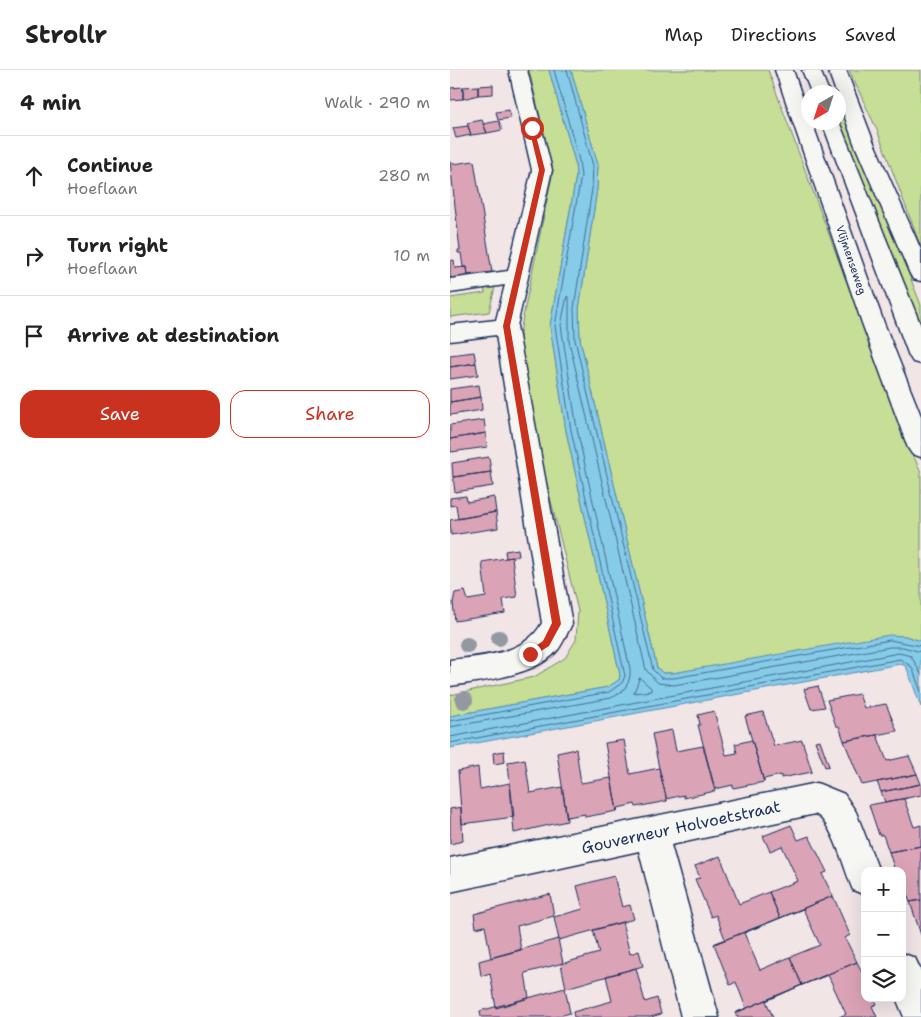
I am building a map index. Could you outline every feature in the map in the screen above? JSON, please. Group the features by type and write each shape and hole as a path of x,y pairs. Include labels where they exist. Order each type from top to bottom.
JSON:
{"street":[{"path":"450,673 490,667 530,654 546,643 557,624 506,326 542,170 518,70"},
{"name":"Vlijmenseweg","path":"784,70 873,324 921,448"},
{"path":"811,70 817,85"},
{"path":"837,70 864,143 921,274"},
{"path":"834,130 921,356"},
{"path":"450,286 518,276"},
{"path":"450,333 506,326"},
{"name":"Gouverneur Holvoetstraat","path":"450,875 816,798 832,805 844,823 861,868"},
{"path":"651,834 700,1017"},
{"path":"906,980 921,1012"}],"green space":[{"path":"529,70 549,70 575,162 576,176 550,326 566,431 620,675 619,680 608,687 450,716 450,695 534,677 565,658 576,640 578,611 521,369 520,332 553,171"},
{"path":"571,70 768,70 903,434 921,472 921,641 905,636 673,673 663,673 657,668 580,339 579,309 597,189 598,165"},
{"path":"849,70 921,70 921,247 877,130"},
{"path":"846,116 921,305 921,338 841,130 846,130"},
{"path":"496,283 489,312 450,317 450,298 485,293 484,284"}],"water":[{"path":"549,70 571,70 598,165 597,189 579,309 580,339 657,668 663,673 673,673 889,635 905,636 921,641 921,707 906,666 900,664 450,748 450,716 608,687 619,680 620,675 566,431 550,326 576,176 575,162"}],"building":[{"path":"493,85 493,94 478,95 478,86"},
{"path":"478,86 478,95 463,99 463,87"},
{"path":"463,87 463,99 450,100 450,88"},
{"path":"509,110 511,118 498,120 496,112"},
{"path":"482,120 487,133 471,135 467,123"},
{"path":"499,121 502,130 487,133 483,124"},
{"path":"468,126 471,135 456,138 453,128"},
{"path":"474,161 492,272 468,275 467,267 463,267 461,253 458,253 458,250 460,250 450,162 453,164"},
{"path":"454,260 455,268 467,267 468,276 450,278 450,261"},
{"path":"474,352 476,363 450,367 450,355"},
{"path":"476,363 478,375 450,379 450,367"},
{"path":"479,385 481,397 450,402 450,389"},
{"path":"481,397 482,410 450,415 450,402"},
{"path":"484,420 486,433 450,439 450,425"},
{"path":"486,433 487,447 451,452 450,439"},
{"path":"489,457 491,472 453,477 452,463"},
{"path":"491,472 493,486 455,492 453,477"},
{"path":"466,496 467,502 494,497 496,512 458,519 456,505 450,506 450,498"},
{"path":"496,512 498,528 451,535 450,520"},
{"path":"518,549 519,556 506,558 505,551"},
{"path":"512,557 517,597 503,599 505,613 455,621 453,603 455,593 465,591 468,600 486,597 482,562"},
{"path":"818,686 825,707 811,709 804,689"},
{"path":"859,694 864,708 886,704 897,731 844,741 839,726 836,726 827,700"},
{"path":"714,711 726,755 737,753 735,744 752,740 764,782 733,788 733,785 715,789 698,725 700,725 698,715"},
{"path":"763,712 774,746 802,740 812,772 781,778 781,775 764,779 764,782 745,716"},
{"path":"672,730 676,751 703,746 715,791 684,798 684,795 666,799 652,734"},
{"path":"877,735 887,761 909,756 917,774 862,785 844,741"},
{"path":"624,740 630,774 659,768 667,801 636,807 635,804 618,808 617,811 605,743"},
{"path":"820,740 829,766 825,767 815,741"},
{"path":"576,749 581,783 611,778 617,811 585,817 585,814 567,817 557,753"},
{"path":"504,751 505,762 494,764 493,753"},
{"path":"525,759 530,793 562,787 567,821 514,833 508,762"},
{"path":"478,767 480,789 510,783 514,817 462,824 458,771"},
{"path":"917,774 921,784 881,792 877,782"},
{"path":"921,784 921,795 907,798 885,802 881,792"},
{"path":"907,798 904,799 914,827 921,825 921,846 889,852 883,835 879,835 869,805"},
{"path":"461,807 463,841 450,844 450,809"},
{"path":"791,825 798,840 809,836 827,872 822,874 833,896 780,918 769,892 798,881 782,846 770,851 763,836"},
{"path":"921,846 921,900 910,902 906,893 906,867 894,867 889,852"},
{"path":"720,856 739,904 769,892 780,918 714,944 725,939 716,915 711,917 695,879 700,878 695,866"},
{"path":"614,876 622,907 630,905 634,919 559,940 554,917 583,909 577,886"},
{"path":"550,894 554,916 517,926 521,950 491,958 485,926 476,928 474,914"},
{"path":"833,896 850,935 845,938 857,962 802,985 790,957 820,945 803,909 780,918"},
{"path":"921,900 921,935 910,902"},
{"path":"780,918 744,933 760,970 790,957 802,985 735,1013 746,1008 736,982 730,985 714,944"},
{"path":"622,922 630,954 639,951 643,966 566,988 561,964 599,953 593,930"},
{"path":"558,939 563,963 525,973 529,998 496,1008 490,973 481,976 479,961"},
{"path":"857,962 861,970 861,1002 876,1002 877,1004 872,1006 877,1017 839,1017 846,1014 828,975 802,985"},
{"path":"636,968 645,1002 657,998 661,1014 651,1017 574,1017 573,1012 612,1001 606,976"},
{"path":"802,985 766,1001 773,1017 737,1017 735,1013"},
{"path":"565,988 570,1013 555,1017 481,1017 480,1011"}],"route":[{"path":"530,654 546,643 557,624 506,326 542,170 532,128"}]}
